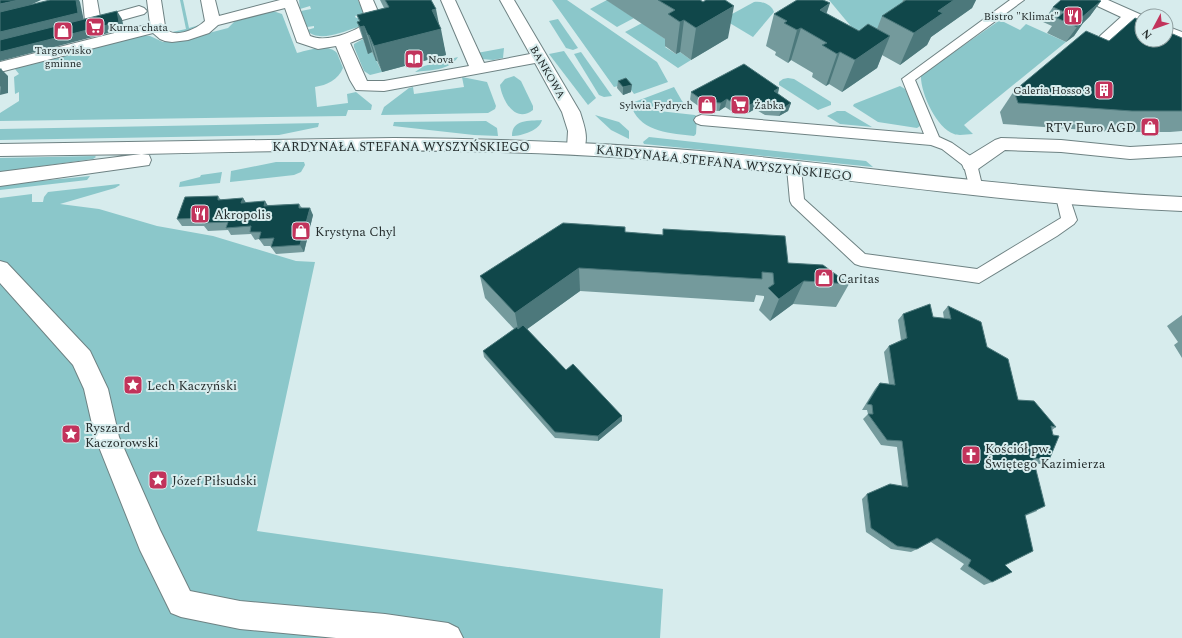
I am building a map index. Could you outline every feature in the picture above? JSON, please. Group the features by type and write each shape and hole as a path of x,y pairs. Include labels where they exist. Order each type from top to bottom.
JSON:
{"street":[{"path":"90,0 86,25 139,11"},
{"path":"117,0 158,22"},
{"path":"154,0 158,22 164,37 179,37 203,31 210,27 213,22 290,1 303,39 312,43 326,43 364,33 371,29 375,23 366,0"},
{"path":"208,0 213,22"},
{"path":"448,0 479,70"},
{"name":"BANKOWA","path":"508,0 571,112 577,131 576,148"},
{"path":"1096,0 1134,17"},
{"path":"1095,48 1115,31 1134,20"},
{"path":"0,67 158,22"},
{"path":"1115,31 1182,61"},
{"path":"341,39 358,80 362,86 384,86 540,58"},
{"name":"KARDYNAŁA STEFANA WYSZYŃSKIEGO","path":"0,150 420,143 576,148 634,152 794,168 976,189 1063,197 1182,204"},
{"path":"970,164 1001,144 1061,146 1130,153 1182,150"},
{"name":"KARDYNAŁA STEFANA WYSZYŃSKIEGO","path":"0,179 264,145"},
{"path":"0,269 82,358 96,389 107,437 150,540 181,603 240,614 385,628 448,638"}],"lane":[{"path":"933,140 908,79 1018,0"},
{"path":"701,120 933,140 947,146 970,164 976,189"},
{"path":"794,168 797,202 861,260 979,276 1052,232 1069,220 1063,197"}],"shaded area":[{"path":"180,0 183,0 189,28 203,24 188,32 176,33 172,32 186,29"},
{"path":"299,0 358,0 364,13 355,16 356,18 365,16 359,27 337,34 317,36 311,34 307,30 314,28 314,26 307,27 301,11 311,9 310,6 300,9"},
{"path":"552,0 567,0 657,62 668,82 634,94 627,84 614,87"},
{"path":"607,0 634,18 617,27 590,9"},
{"path":"829,0 932,0 869,48"},
{"path":"754,2 766,4 773,9 774,12 753,37 723,19"},
{"path":"273,11 282,14 297,53 313,49 328,48 337,53 343,68 335,79 324,85 315,87 317,107 348,103 347,94 356,92 372,105 371,110 348,110 346,116 0,121 0,113 19,101 19,92 15,94 14,77 19,74 15,69 9,69 140,35 150,36 163,42 178,41 228,28 235,21"},
{"path":"558,19 578,48 573,50 566,48 549,21"},
{"path":"1000,20 1020,30 1026,24 1066,42 964,125 973,134 956,135 941,125 930,109 923,91 921,75"},
{"path":"642,23 671,43 665,47 676,54 680,52 691,60 678,68 625,32"},
{"path":"363,39 368,53 372,52 382,72 370,75 364,71 354,47 354,44"},
{"path":"504,48 503,58 493,60 482,59 477,53"},
{"path":"564,51 596,98 588,105 549,54"},
{"path":"581,52 612,96 604,97 599,95 574,54"},
{"path":"458,57 450,65 439,69 415,72 424,66"},
{"path":"514,76 521,81 533,106 533,110 526,114 515,112 510,108 501,91 500,85 505,79"},
{"path":"462,77 487,82 496,106 495,109 488,113 381,115 384,107 409,88 413,87 414,94 464,87"},
{"path":"788,78 794,79 831,102 831,105 818,110 779,85 779,82"},
{"path":"900,86 905,89 921,121 920,126 917,128 878,122 853,106 854,104"},
{"path":"674,87 682,101 692,111 629,104"},
{"path":"632,108 695,115 697,117 696,134 694,136 676,134 650,127 637,116"},
{"path":"837,111 845,111 872,127 840,124 827,116"},
{"path":"595,115 619,122 629,131 629,139 611,130"},
{"path":"542,120 538,127 530,132 512,136 515,126 518,124 527,121"},
{"path":"486,121 497,128 498,136 474,135 393,126 394,122"},
{"path":"319,123 318,127 279,135 0,140 0,129"},
{"path":"649,137 866,161 873,167 644,144 643,142"},
{"path":"96,157 93,159 0,172 0,158"},
{"path":"276,162 304,162 305,165 301,172 294,175 230,182 231,171"},
{"path":"222,172 220,183 179,187 180,182 200,177 201,175"},
{"path":"90,176 87,180 0,190 0,185"},
{"path":"120,185 115,188 60,204 99,209 157,226 213,236 296,261 315,262 257,531 663,589 660,638 0,638 0,198 32,194 32,202 43,202 44,197 48,192"}],"building":[{"path":"0,0 19,0 0,4"},
{"path":"50,0 76,0 78,13 0,32 0,12"},
{"path":"385,0 431,0 436,9 432,10 441,29 374,46 364,26 360,27 357,22 360,21 357,15 389,7"},
{"path":"658,0 700,0 703,2 706,0 725,0 734,6 696,28 684,20 680,22 668,14 675,10"},
{"path":"797,0 823,0 830,3 820,10 859,31 868,24 890,36 855,60 840,52 837,54 822,45 827,43 801,28 797,30 784,23 787,21 774,14"},
{"path":"906,0 954,0 938,11 943,13 914,33 882,16"},
{"path":"1061,0 1101,1 1080,19 1084,20 1077,27 1057,18 1064,12 1053,7"},
{"path":"117,11 119,22 0,52 0,40"},
{"name":"Galeria Hosso 3","path":"1134,19 1134,48 1174,48 1174,34 1182,38 1182,111 1132,111 1018,103 1014,91 1086,31 1109,41"},
{"path":"744,64 779,88 774,91 791,103 782,109 767,108 757,101 750,105 734,104 727,99 721,103 705,102 691,92"},
{"path":"1,69 1,86 0,86"},
{"path":"626,78 632,85 623,87 618,81"},
{"path":"218,196 218,200 243,198 241,203 265,201 264,206 299,204 299,208 310,208 300,245 271,247 274,238 259,239 261,232 250,232 251,226 226,228 228,222 202,223 204,218 177,219 185,197"},
{"path":"563,223 625,227 625,232 663,235 663,229 785,236 788,263 823,265 849,284 804,281 779,299 768,288 774,284 773,273 762,272 762,279 579,268 515,313 480,276"},
{"name":"Kościół pw. Świętego Kazimierza","path":"930,304 933,317 951,319 948,306 981,322 987,347 1008,359 1018,400 1034,401 1056,427 1051,426 1053,435 1059,436 1049,460 1033,458 1045,506 1025,515 1033,551 1005,565 1012,572 992,582 968,566 971,560 937,538 917,549 897,546 871,528 867,494 890,484 908,487 902,441 887,440 868,414 873,414 872,405 867,404 880,383 895,385 889,346 907,338 903,314"},
{"path":"523,325 566,370 573,364 622,416 598,436 555,432 483,351 517,327 518,329"}],"place":[{"name":"Bistro \"Klimat\"","path":"1073,16"},
{"name":"Kurna chata","path":"95,27"},
{"name":"Targowisko gminne","path":"63,31"},
{"name":"Nova","path":"414,59"},
{"name":"Galeria Hosso 3","path":"1104,90"},
{"name":"Sylwia Fydrych","path":"707,105"},
{"name":"Żabka","path":"740,105"},
{"name":"RTV Euro AGD","path":"1150,127"},
{"name":"Akropolis","path":"200,214"},
{"name":"Krystyna Chyl","path":"301,231"},
{"name":"Caritas","path":"824,278"},
{"name":"Lech Kaczyński","path":"133,385"},
{"name":"Ryszard Kaczorowski","path":"71,434"},
{"name":"Kościół pw. Świętego Kazimierza","path":"971,455"},
{"name":"Józef Piłsudski","path":"158,480"}]}
